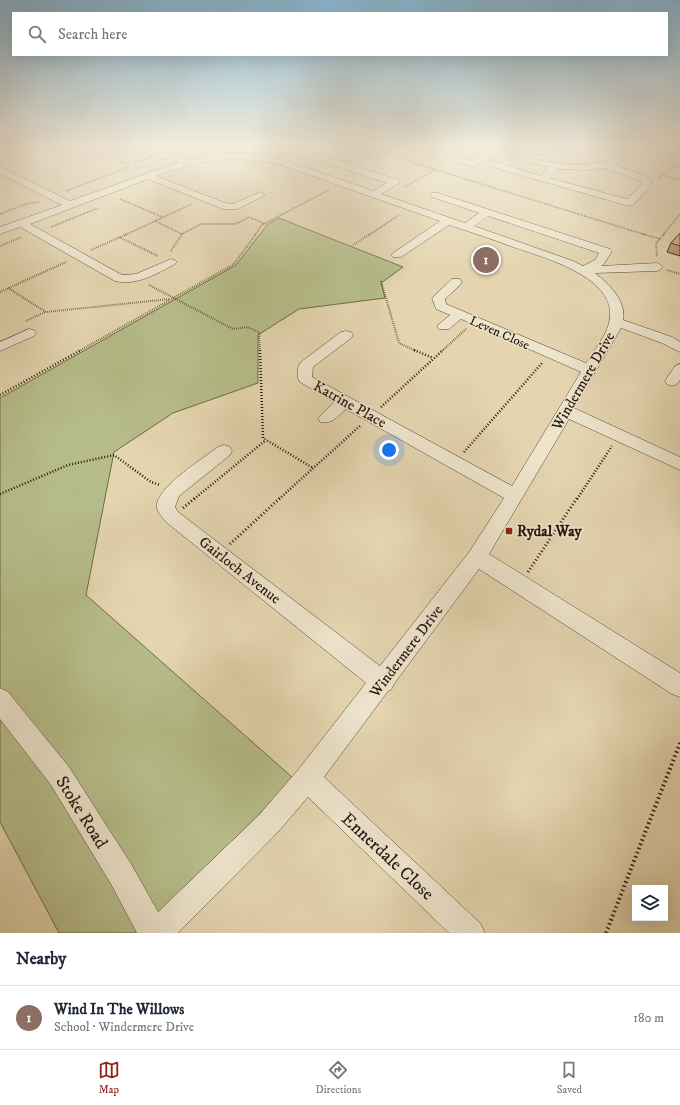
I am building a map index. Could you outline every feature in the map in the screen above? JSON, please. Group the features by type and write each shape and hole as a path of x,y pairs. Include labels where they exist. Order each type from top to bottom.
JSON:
{"street":[{"path":"35,188 70,205"},
{"name":"Windermere Drive","path":"0,231 118,188"},
{"path":"176,188 223,206 234,207 260,195"},
{"name":"Windermere Drive","path":"157,933 268,824 308,780 477,557 566,411 616,322 616,308 608,292 583,270 550,255 355,188"},
{"path":"374,194 385,188"},
{"path":"574,188 629,203 645,188"},
{"path":"435,195 606,251 600,262 583,270"},
{"path":"468,226 487,212"},
{"path":"397,255 449,220"},
{"path":"21,223 119,278 128,279 144,275 171,256"},
{"path":"583,270 603,268 625,270 657,267"},
{"name":"Leven Close","path":"456,282 438,298 440,306 590,370"},
{"path":"444,326 459,314"},
{"path":"616,322 667,340 680,348"},
{"path":"0,347 29,333"},
{"name":"Katrine Place","path":"346,335 306,365 305,379 515,496"},
{"path":"326,418 345,402"},
{"path":"566,411 680,464"},
{"path":"172,517 166,508 166,503 173,492 224,451"},
{"name":"Gairloch Avenue","path":"172,517 383,682"},
{"path":"477,557 680,686"},
{"name":"Stoke Road","path":"0,700 60,776 121,874 153,933"},
{"name":"Ennerdale Close","path":"308,780 470,933"}],"path":[{"path":"0,395 234,264 265,224 337,188"},
{"path":"491,188 660,239"},
{"path":"120,198 162,217"},
{"path":"0,292 203,199"},
{"path":"353,245 412,207"},
{"path":"657,267 656,244 680,214"},
{"path":"171,256 182,234 201,224 236,224 249,217 265,224"},
{"path":"154,221 182,234"},
{"path":"0,246 36,231"},
{"path":"119,237 160,257"},
{"path":"676,273 680,277"},
{"path":"144,275 173,298 233,329 247,327 259,332 263,438 313,468"},
{"path":"381,281 399,342 433,358"},
{"path":"8,288 46,312 158,301 173,298"},
{"path":"219,554 475,321"},
{"path":"455,463 550,354"},
{"path":"520,584 619,436"},
{"path":"172,517 266,440"},
{"path":"0,494 68,465 114,454 151,482 173,492"},
{"path":"606,933 680,743"}],"green space":[{"path":"279,218 403,267 381,283 385,298 299,309 258,335 258,383 173,413 114,452 86,595 293,778 240,835 137,933 59,933 0,822 0,398 236,265 267,225"}],"building":[{"path":"680,233 680,246 671,243"}],"place":[{"name":"Wind In The Willows","path":"486,260"},
{"name":"Rydal Way","path":"509,531"}]}
